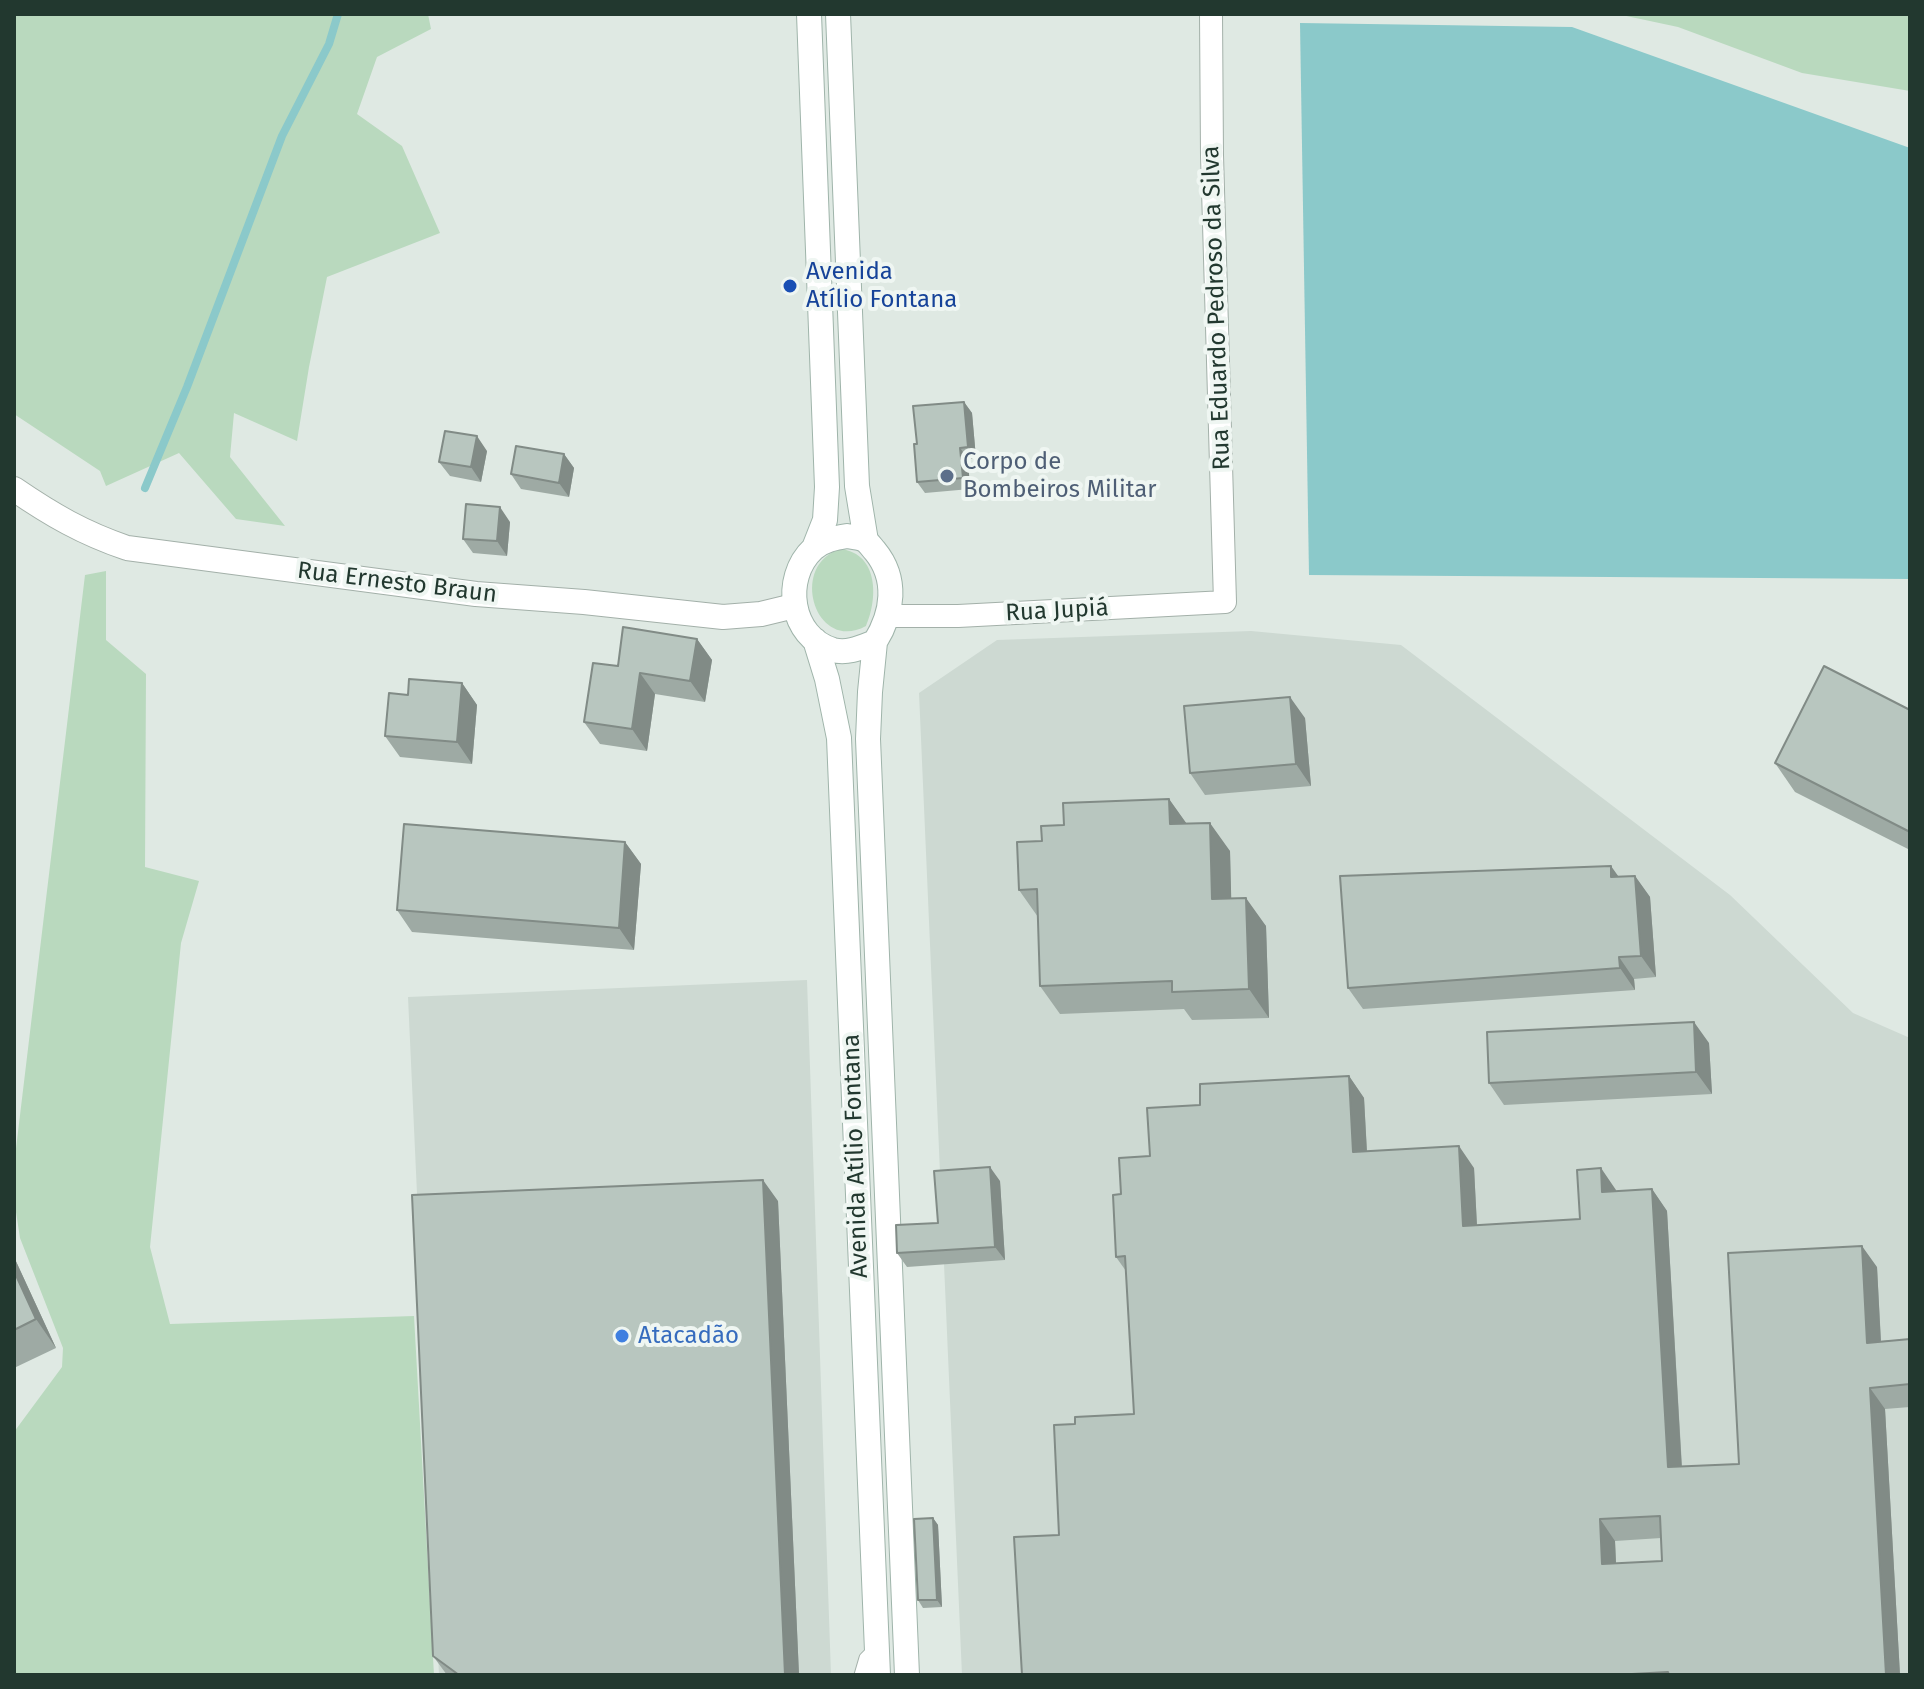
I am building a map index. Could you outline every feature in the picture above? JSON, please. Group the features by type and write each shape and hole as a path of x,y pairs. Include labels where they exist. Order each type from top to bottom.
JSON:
{"main road":[{"path":"809,14 827,487 825,520 814,548 801,564 794,583 794,606 801,624 815,640 834,650 856,650 875,642 889,616 891,597 889,579 881,559 866,541 857,486 838,14"},
{"name":"Rua Ernesto Braun","path":"14,489 67,523 127,548 476,594 723,617 761,614 794,606"},
{"path":"814,548 839,537 866,541"},
{"name":"Avenida Atílio Fontana","path":"815,640 839,738 878,1675"},
{"name":"Avenida Atílio Fontana","path":"875,642 868,739 907,1675"}],"street":[{"name":"Rua Eduardo Pedroso da Silva","path":"1211,14 1225,602"},
{"name":"Rua Jupiá","path":"889,616 958,616 1225,602"}],"lane":[{"path":"860,1675 865,1658 876,1646"}],"shaded area":[{"path":"1251,631 1401,645 1730,895 1853,1013 1910,1038 1910,1675 962,1675 919,693 997,640"},
{"name":"Atacadão","path":"807,980 831,1675 439,1675 408,997"}],"green space":[{"path":"14,14 428,14 431,29 377,57 357,114 402,146 440,233 327,277 297,441 234,413 230,457 285,526 236,519 179,453 106,486 100,471 14,414"},
{"path":"1617,14 1910,14 1910,91 1802,73 1678,27"},
{"path":"841,549 863,559 872,579 872,603 866,626 848,631 833,628 822,618 814,604 812,587 815,571 825,558"},
{"path":"106,571 106,640 146,674 145,867 199,881 181,943 150,1247 170,1324 414,1316 434,1675 14,1675 14,1432 62,1367 63,1348 20,1238 14,1199 14,1165 85,575"}],"water":[{"path":"1300,23 1572,27 1910,148 1910,579 1309,575"}],"building":[{"path":"964,402 968,447 960,448 963,478 917,482 913,406"},
{"path":"445,431 477,436 471,467 439,462"},
{"path":"516,446 564,454 559,483 511,474"},
{"path":"466,504 500,507 497,541 463,539"},
{"path":"623,627 697,639 690,681 640,673 632,729 584,722 593,663 618,666"},
{"path":"1824,666 1910,710 1910,832 1775,763"},
{"path":"409,679 462,683 457,742 385,736 389,693 408,695"},
{"path":"1290,697 1296,764 1190,773 1184,706"},
{"path":"1169,799 1170,824 1210,823 1212,899 1246,898 1249,989 1172,992 1172,981 1040,986 1037,889 1019,890 1017,842 1042,841 1041,826 1064,825 1063,803"},
{"path":"404,824 625,842 619,928 397,910"},
{"path":"1611,866 1611,877 1635,876 1641,956 1619,957 1620,968 1348,988 1340,876"},
{"path":"1694,1022 1696,1072 1489,1083 1487,1032"},
{"path":"1349,1076 1353,1152 1459,1146 1463,1226 1580,1219 1577,1170 1601,1168 1602,1192 1652,1189 1668,1467 1739,1464 1728,1253 1862,1246 1867,1343 1910,1339 1910,1384 1870,1388 1886,1675 1669,1675 1668,1672 1614,1675 1022,1675 1014,1537 1059,1535 1054,1425 1075,1424 1075,1417 1134,1414 1125,1256 1116,1257 1113,1195 1121,1194 1119,1158 1150,1156 1147,1108 1200,1105 1200,1084","holes":["1660,1516 1662,1561 1602,1564 1600,1519"]},
{"path":"990,1167 995,1247 897,1253 896,1225 938,1223 934,1171"},
{"name":"Atacadão","path":"763,1180 785,1675 459,1675 433,1656 412,1195"},
{"path":"14,1271 36,1319 14,1330"},
{"path":"933,1518 937,1600 918,1600 914,1519"}],"waterway":[{"path":"145,488 187,387 282,136 329,44 338,14"}],"place":[{"name":"Avenida Atílio Fontana","path":"790,286"},
{"name":"Corpo de Bombeiros Militar","path":"947,476"},
{"name":"Atacadão","path":"622,1336"}]}
